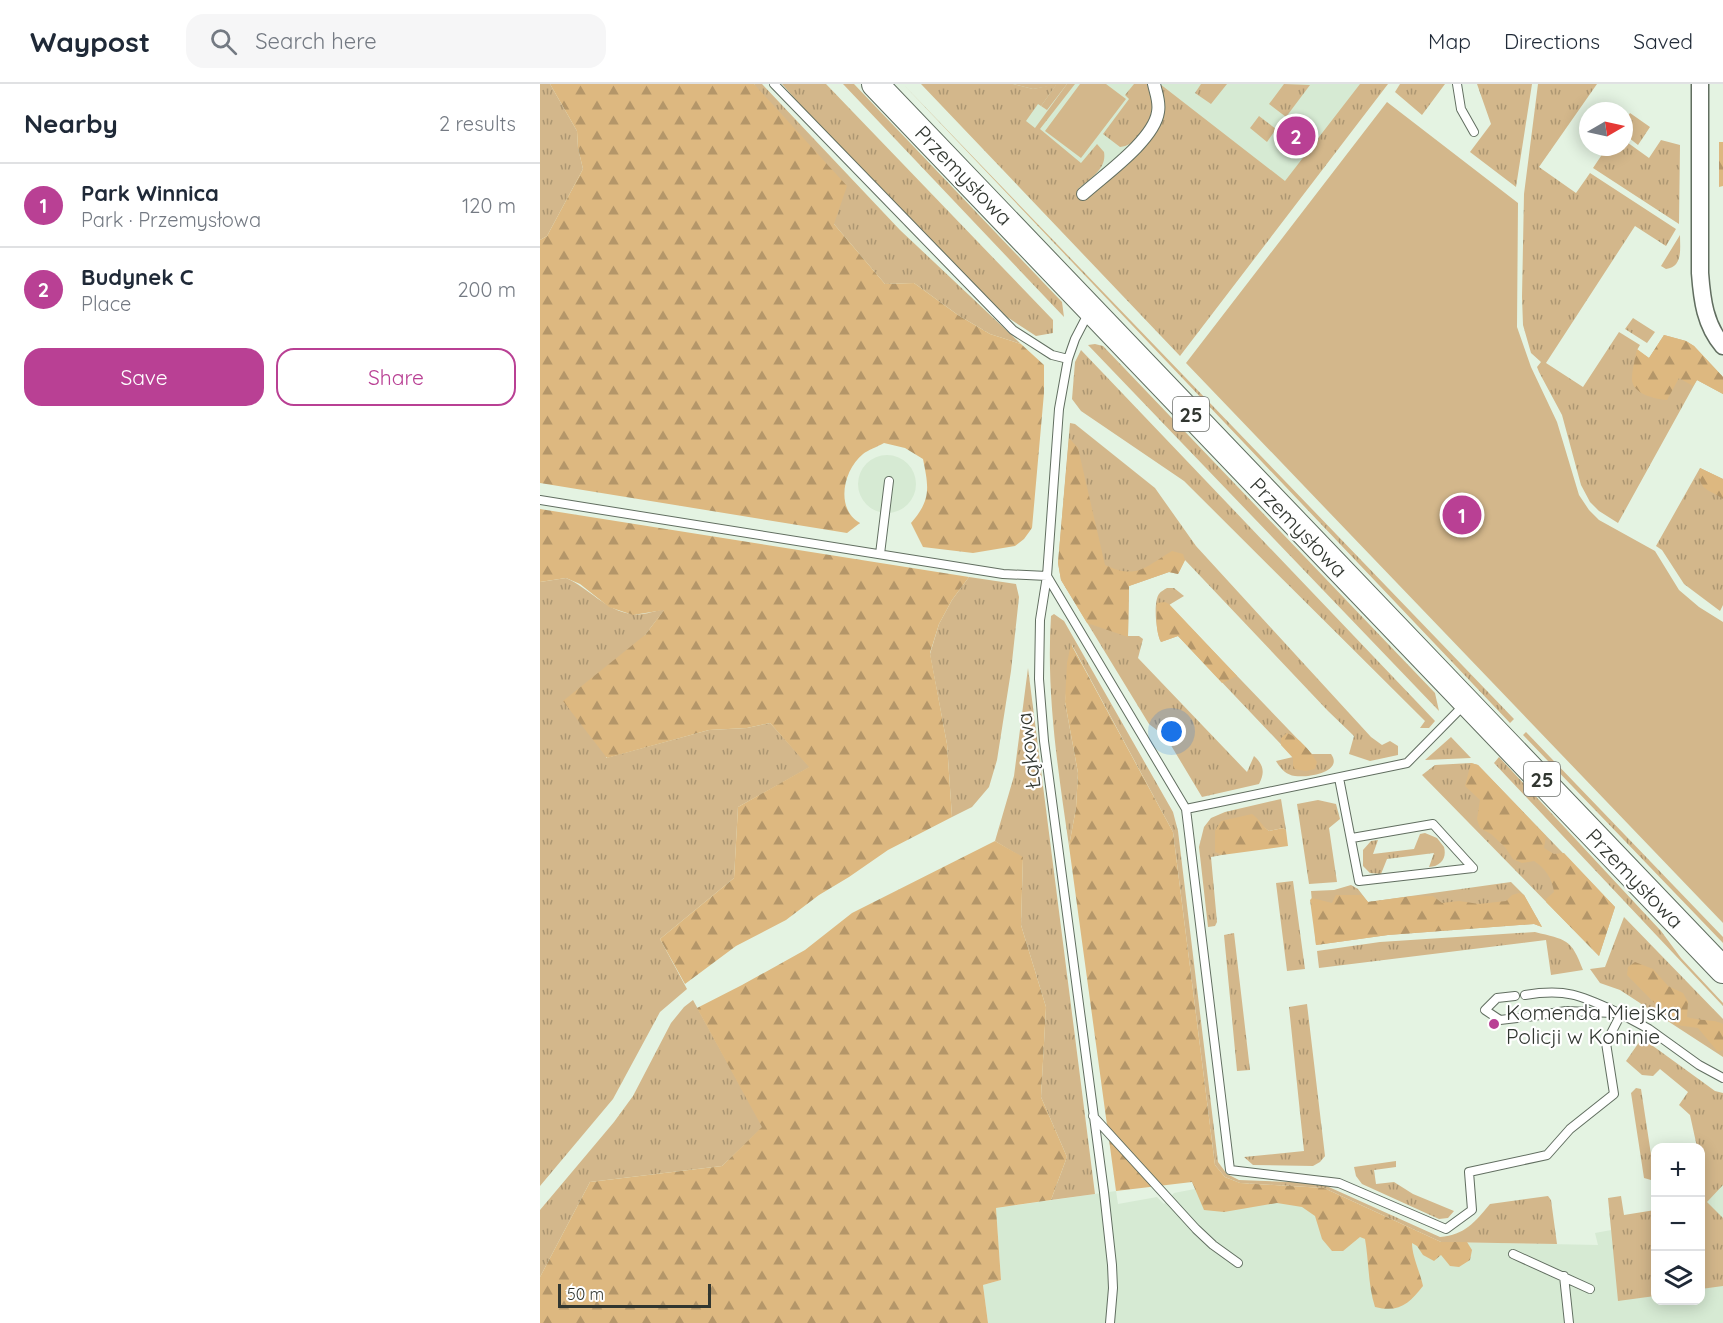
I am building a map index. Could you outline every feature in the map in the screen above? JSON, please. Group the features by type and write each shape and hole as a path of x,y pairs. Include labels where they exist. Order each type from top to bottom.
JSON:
{"main road":[{"name":"Przemysłowa","path":"875,84 1723,970"}],"street":[{"path":"1083,194 1148,135 1158,111 1159,101 1154,84"},
{"path":"1700,84 1700,273 1703,302 1712,333 1723,346"}],"lane":[{"path":"774,84 1013,330 1052,355 1068,358"},
{"path":"1457,84 1461,109 1474,132"},
{"name":"Łąkowa","path":"1091,309 1068,358 1059,409 1047,576 1040,620 1039,679 1044,741 1104,1192 1112,1265 1110,1323"},
{"path":"880,554 889,481"},
{"path":"540,500 1003,574 1047,576 1186,809 1230,1170 1339,1184 1446,1229 1472,1210 1468,1172 1547,1155 1570,1129 1614,1094 1606,1043 1621,1014"},
{"path":"1186,809 1407,763 1467,702"},
{"path":"1339,778 1359,881 1473,868 1433,824 1352,838"},
{"path":"1525,995 1551,991 1583,996 1649,1029 1698,1065 1723,1078"},
{"path":"1515,996 1497,998 1485,1010 1500,1020 1517,1018"},
{"path":"1527,1017 1566,1011 1621,1014"},
{"path":"1093,1116 1196,1229 1238,1263"},
{"path":"1513,1254 1590,1289"},
{"path":"1564,1276 1569,1323"}],"shaded area":[{"path":"978,84 1369,84 1293,182 1087,198"},
{"path":"881,455 893,455 908,463 916,478 916,490 908,505 893,513 881,513 866,505 858,490 858,478 866,463"},
{"path":"1723,1163 1723,1323 988,1323 983,1285 1001,1280 996,1208 1116,1191 1118,1204 1157,1197 1164,1204 1174,1193 1236,1181 1441,1242 1598,1245 1595,1233 1651,1223 1651,1305 1705,1305 1705,1181"}],"green space":[{"path":"540,84 550,84 577,131 583,169 547,236 540,240"},
{"path":"550,84 754,84 847,186 834,224 885,284 914,283 958,315 990,334 1021,344 1044,365 1044,393 1032,528 1024,539 1015,546 973,553 923,547 911,523 918,515 927,493 923,459 905,448 884,443 863,454 856,461 847,479 845,499 847,509 860,523 847,533 540,483 540,240 547,236 583,169 577,131"},
{"path":"754,84 762,84 900,230 1021,344 990,334 958,315 914,283 885,284 834,224"},
{"path":"782,84 826,84 1053,320 1053,333 1036,336 1007,317 838,148"},
{"path":"843,84 854,84 1062,302 1064,317"},
{"path":"903,84 1514,719 1510,723"},
{"path":"921,84 1013,84 1033,89 1057,84 1041,106 1038,104 1026,121 1035,128 1067,84 1075,84 1040,129 1081,163 1097,144 1104,152 1100,168 1078,189 1087,198 1155,133 1162,119 1160,84 1285,181 1360,84 1388,84 1180,356"},
{"path":"1013,84 1067,84 1047,110 1041,106 1056,85 1033,89"},
{"path":"1080,84 1106,84 1126,99 1081,158 1045,131"},
{"path":"1134,84 1147,84 1152,99 1152,113 1143,132 1132,143 1120,147 1103,134 1129,99 1125,95"},
{"path":"1201,84 1227,84 1211,104 1195,93"},
{"path":"1284,84 1310,85 1286,117 1269,104"},
{"path":"1400,84 1445,84 1422,115 1395,92"},
{"path":"1477,84 1532,84 1516,187 1470,152 1491,124"},
{"path":"1538,84 1597,84 1584,102 1579,102 1579,110 1539,167 1576,193 1590,173 1676,229 1666,246 1635,226 1546,363 1583,387 1619,332 1640,345 1637,350 1649,358 1664,335 1686,341 1694,346 1723,377 1723,394 1697,380 1618,523 1599,511 1590,502 1581,485 1562,415 1539,372 1537,367 1541,362 1531,353 1523,325 1524,194"},
{"path":"1387,102 1518,203 1517,327 1531,367 1557,422 1579,495 1599,520 1655,551 1679,590 1699,607 1723,622 1723,923 1186,363"},
{"path":"1633,115 1650,127 1638,145 1633,141"},
{"path":"1259,116 1276,129 1267,142 1250,128"},
{"path":"1661,140 1680,145 1679,224 1593,168 1601,156 1633,156 1633,146 1649,158"},
{"path":"1719,142 1723,142 1723,186 1719,187"},
{"path":"1680,235 1678,261 1671,268 1666,269 1661,266"},
{"path":"1633,318 1655,332 1647,343 1625,329"},
{"path":"1664,335 1686,341 1694,346 1723,377 1723,394 1697,380 1693,386 1679,378 1667,400 1651,397 1636,388 1632,379 1637,349 1649,358"},
{"path":"1088,345 1103,346 1435,693 1439,711"},
{"path":"1081,350 1435,721 1429,728 1420,728 1425,721 1184,481 1081,411 1072,399 1075,362"},
{"path":"1070,423 1075,424 1155,488 1196,546 1371,737 1382,745 1390,741 1398,746 1398,755 1370,761 1349,754 1354,736 1185,560 1178,574 1169,572 1129,586 1128,636 1139,636 1143,639 1138,658 1247,772 1254,756 1260,763 1262,776 1259,784 1202,797 1166,737 1149,724 1061,580 1058,563"},
{"path":"1069,438 1078,448 1105,565 1125,571 1140,570 1172,551 1183,554 1185,560 1178,574 1169,572 1129,586 1128,637 1087,623 1061,580 1058,563"},
{"path":"1700,468 1723,479 1723,605 1720,611 1684,584 1662,550 1656,546"},
{"path":"1700,468 1723,479 1723,499 1702,485"},
{"path":"540,509 969,577 952,600 939,624 930,653 947,744 952,817 888,850 819,895 786,920 736,946 685,984 660,939 734,878 738,807 809,767 770,723 747,728 709,730 607,758 563,701 645,635 664,610 633,615 609,607 580,584 566,578 540,582"},
{"path":"969,577 1016,584 1019,597 1011,671 997,760 989,787 972,807 952,817 947,744 930,654 939,624 952,600"},
{"path":"566,578 614,609 623,612 640,614 665,609 645,635 606,758 709,730 747,728 770,723 810,767 738,807 734,878 660,939 687,989 660,1012 613,1099 540,1186 540,582"},
{"path":"1167,588 1174,588 1184,596 1169,605 1312,754 1331,754 1334,760 1329,769 1323,773 1308,776 1286,773 1276,761 1293,757 1178,636 1161,642 1156,604 1159,594"},
{"path":"1165,602 1237,676 1222,683 1178,636 1161,642 1157,628 1157,603"},
{"path":"1054,614 1064,621 1173,812 1178,831 1218,1162 1227,1174 1239,1180 1320,1183 1440,1237 1463,1230 1474,1222 1490,1204 1548,1196 1551,1200 1557,1244 1441,1242 1324,1188 1240,1183 1225,1177 1215,1165 1173,832 1072,645 1065,702 1078,773 1076,808 1069,846 1057,760 1050,674 1051,616"},
{"path":"1071,644 1173,832 1215,1165 1225,1177 1240,1183 1324,1188 1441,1242 1467,1242 1472,1250 1470,1260 1459,1267 1450,1266 1441,1255 1434,1261 1423,1255 1412,1243 1423,1286 1403,1306 1391,1309 1375,1307 1365,1239 1360,1237 1343,1251 1332,1251 1322,1239 1315,1216 1302,1207 1277,1203 1224,1212 1204,1210 1192,1182 1116,1191 1069,846 1076,808 1078,773 1065,702 1067,663"},
{"path":"1028,668 1095,1194 1051,1200 1067,1157 1041,1097 1046,1007 1021,925 1023,858 995,841 1014,776"},
{"path":"1526,732 1723,937 1723,943 1523,735"},
{"path":"1287,733 1300,741 1311,753 1317,762 1315,769 1306,771 1293,769 1293,758 1281,745 1281,738"},
{"path":"1451,737 1471,758 1425,760"},
{"path":"1499,757 1661,931 1681,958 1723,1003 1723,1006 1494,763"},
{"path":"1471,763 1478,765 1615,907 1599,956 1422,775 1435,765"},
{"path":"1471,763 1478,765 1546,836 1544,848 1554,854 1564,853 1615,907 1599,956 1546,902 1546,899 1554,892 1552,882 1542,867 1534,861 1522,863 1513,859 1505,847 1491,834 1480,828 1477,819 1480,800 1465,786"},
{"path":"1281,799 1286,830 1283,828 1269,831 1262,826 1215,851 1222,855 1211,857 1217,922 1215,926 1208,927 1199,847 1204,827 1211,818 1225,812"},
{"path":"1318,800 1336,804 1340,819 1329,828 1337,882 1309,884 1297,804"},
{"path":"1252,814 1269,831 1283,828 1286,830 1288,846 1222,855 1215,852 1215,831 1221,821"},
{"path":"1425,833 1437,838 1444,847 1444,858 1437,865 1429,867 1434,853 1387,859 1381,874 1370,873 1363,866 1363,850 1371,841 1378,840 1373,854 1414,849 1420,834"},
{"path":"995,841 1023,857 1021,925 1046,1007 1041,1097 1067,1157 1051,1200 996,1208 1001,1280 983,1285 988,1323 540,1323 540,1277 590,1182 722,1166 762,1127 697,1008 805,950 852,913"},
{"path":"1293,881 1305,969 1287,971 1276,883"},
{"path":"1511,882 1524,895 1542,927 1534,924 1388,935 1316,945 1311,891 1334,890 1351,885 1358,889 1368,902"},
{"path":"1519,893 1524,895 1542,927 1534,924 1388,935 1316,945 1310,900 1312,898 1332,903 1336,895 1362,895 1368,902 1413,896 1433,896 1442,903 1459,901 1479,904 1506,901 1512,895"},
{"path":"1624,917 1723,1019 1723,1057 1620,990 1600,983 1590,969 1605,967"},
{"path":"1535,932 1566,942 1575,952 1583,970 1551,975 1546,940 1319,968 1317,951 1380,942"},
{"path":"1234,933 1250,1070 1237,1071 1224,935"},
{"path":"1635,962 1653,969 1668,986 1683,993 1688,1002 1687,1017 1723,1024 1723,1050 1718,1052 1698,1028 1676,1025 1627,975 1628,967"},
{"path":"693,1000 763,1127 722,1166 590,1182 540,1277 540,1210 633,1096 671,1023"},
{"path":"1307,1004 1325,1156 1313,1166 1253,1165 1244,1157 1304,1151 1289,1007"},
{"path":"1642,1038 1715,1091 1723,1093 1723,1185 1707,1202 1723,1218 1723,1286 1705,1288 1705,1143 1696,1143 1690,1115 1679,1105 1688,1092 1660,1069 1653,1076 1642,1075 1626,1061"},
{"path":"1636,1088 1641,1089 1651,1154 1651,1180 1644,1178 1631,1093"},
{"path":"1396,1161 1396,1167 1374,1170 1376,1184 1394,1182 1413,1194 1454,1211 1448,1218 1439,1219 1362,1184 1356,1176 1354,1167"},
{"path":"1621,1196 1624,1215 1651,1211 1651,1297 1618,1301 1608,1198"}],"place":[{"name":"Budynek C","path":"1296,136"},
{"name":"Park Winnica","path":"1462,515"},
{"name":"Komenda Miejska Policji w Koninie","path":"1494,1024"}]}
